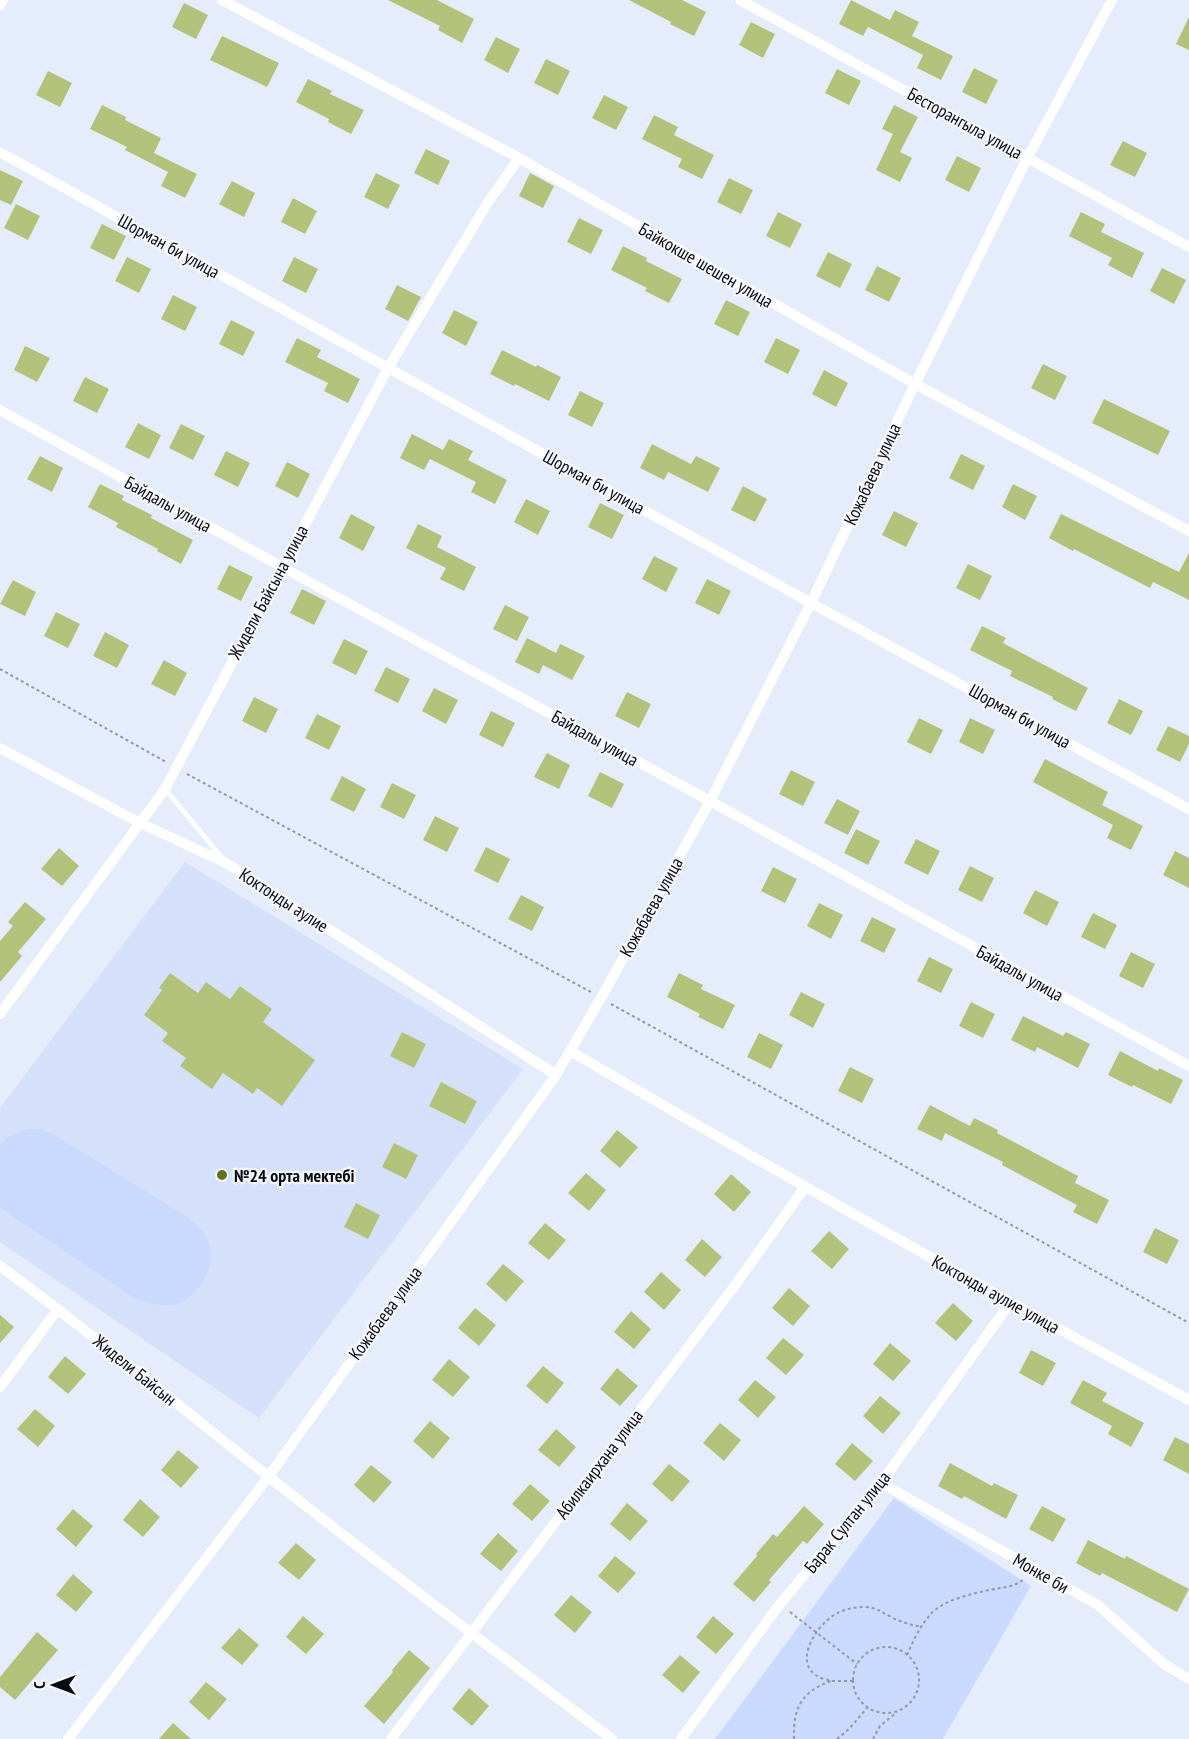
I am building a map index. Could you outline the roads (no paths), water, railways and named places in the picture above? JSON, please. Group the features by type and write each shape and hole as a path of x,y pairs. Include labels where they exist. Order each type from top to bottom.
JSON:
{"street":[{"path":"0,5 3,0"},
{"name":"Байкокше шешен улица","path":"222,0 519,158 915,384 1189,531"},
{"name":"Бесторангыла улица","path":"740,0 1189,247"},
{"name":"Кожабаева улица","path":"68,1739 269,1476 556,1075 710,801 812,603 915,384 1028,157 1112,0"},
{"name":"Шорман би улица","path":"0,152 812,603 1189,809"},
{"name":"Жидели Байсына улица","path":"0,1014 165,789 388,368 487,204 519,158"},
{"name":"Байдалы улица","path":"0,410 1189,1066"},
{"name":"Коктонды аулие","path":"0,748 140,823 226,863 556,1075"},
{"name":"Коктонды аулие улица","path":"570,1051 804,1187 1189,1400"},
{"name":"Абилкаирхана улица","path":"392,1739 733,1288 804,1187"},
{"name":"Жидели Байсын","path":"0,1266 58,1309 470,1633 612,1739"},
{"name":"Барак Султан улица","path":"681,1739 780,1604 881,1483 1010,1303"},
{"path":"0,1387 58,1309"},
{"name":"Монке би","path":"881,1483 1098,1605 1164,1664 1189,1679"}],"lane":[{"path":"165,789 226,863"}],"place":[{"name":"№24 орта мектебі","path":"222,1175"}]}
